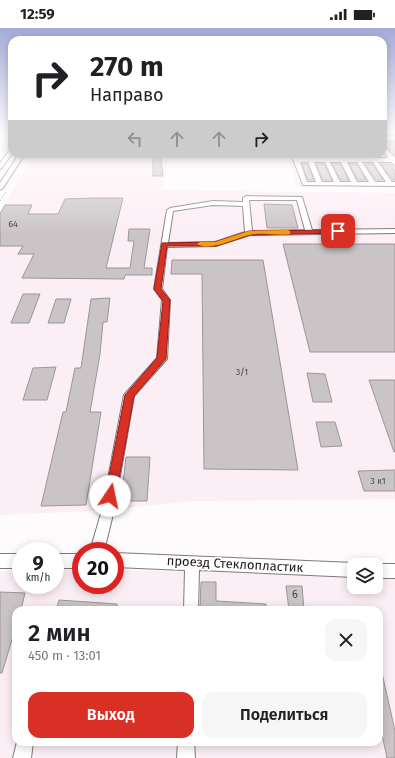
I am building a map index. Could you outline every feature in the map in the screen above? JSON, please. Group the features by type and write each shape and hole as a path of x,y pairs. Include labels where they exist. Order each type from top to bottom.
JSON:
{"street":[{"path":"0,188 3,179 13,166"},
{"path":"298,166 305,184 393,184"},
{"path":"313,166 320,184"},
{"path":"330,166 338,184"},
{"path":"346,166 355,184"},
{"path":"363,166 373,184"},
{"path":"380,166 393,184"},
{"path":"249,233 246,198 300,198 309,232"},
{"path":"99,542 108,510 129,395 162,359 166,300 158,289 170,210 213,203 246,204"},
{"path":"164,244 216,244 249,233 395,231"},
{"name":"проезд Стеклопластик","path":"124,560 347,570"},
{"path":"0,561 12,561"},
{"path":"191,606 192,563"},
{"path":"383,571 395,572"},
{"path":"22,758 24,746"},
{"path":"186,746 186,758"}],"shaded area":[{"path":"28,166 167,166 163,190 395,193 395,499 193,501 95,511 0,515 0,211"},
{"path":"291,166 395,166 395,186 297,187"},
{"path":"64,570 72,570 72,594 124,594 124,570 347,574 347,594 383,594 383,575 395,575 395,758 0,758 0,571 12,571 12,594 64,594"}],"building":[{"path":"153,166 161,166 163,176 153,176"},
{"path":"303,166 308,166 314,180 308,180"},
{"path":"317,166 325,166 332,180 323,180"},
{"path":"333,166 341,166 349,180 341,180"},
{"path":"350,166 357,166 366,180 358,180"},
{"path":"366,166 373,166 383,180 376,180"},
{"path":"383,166 391,166 395,171 395,180 393,180"},
{"path":"123,198 106,268 130,268 134,241 128,241 129,229 150,229 144,268 152,268 152,275 125,275 124,279 22,278 34,254 18,254 23,246 0,246 0,214 5,205 32,205 28,214 58,214 65,199"},
{"path":"264,204 292,205 298,228 267,228"},
{"path":"283,244 395,244 395,352 310,352"},
{"path":"172,260 263,260 298,470 204,469 202,274 171,274"},
{"path":"23,294 40,294 29,323 11,323"},
{"path":"110,298 107,322 103,322 100,354 90,412 101,412 86,505 41,506 63,412 66,412 75,368 81,368 91,299"},
{"path":"56,299 71,299 64,323 48,323"},
{"path":"56,367 47,400 23,400 33,368"},
{"path":"307,373 325,374 332,402 313,402"},
{"path":"369,380 395,380 395,452 394,452"},
{"path":"316,422 335,422 342,446 321,447"},
{"path":"126,457 150,457 147,501 121,501"},
{"path":"395,470 395,491 364,491 358,471"},
{"path":"201,582 216,582 216,601 266,604 266,606 200,606"},
{"path":"286,586 302,586 304,606 288,606"},
{"path":"0,592 25,594 22,606 12,606 12,639 2,673 0,673"},
{"path":"59,600 117,604 117,606 57,606"},
{"path":"383,677 395,731 395,758 387,758 383,739"}],"slow traffic":[{"path":"200,244 216,244 249,233 288,232"}],"route":[{"path":"110,496 129,395 162,359 166,300 158,289 164,244 216,244 249,233 338,231"}]}
